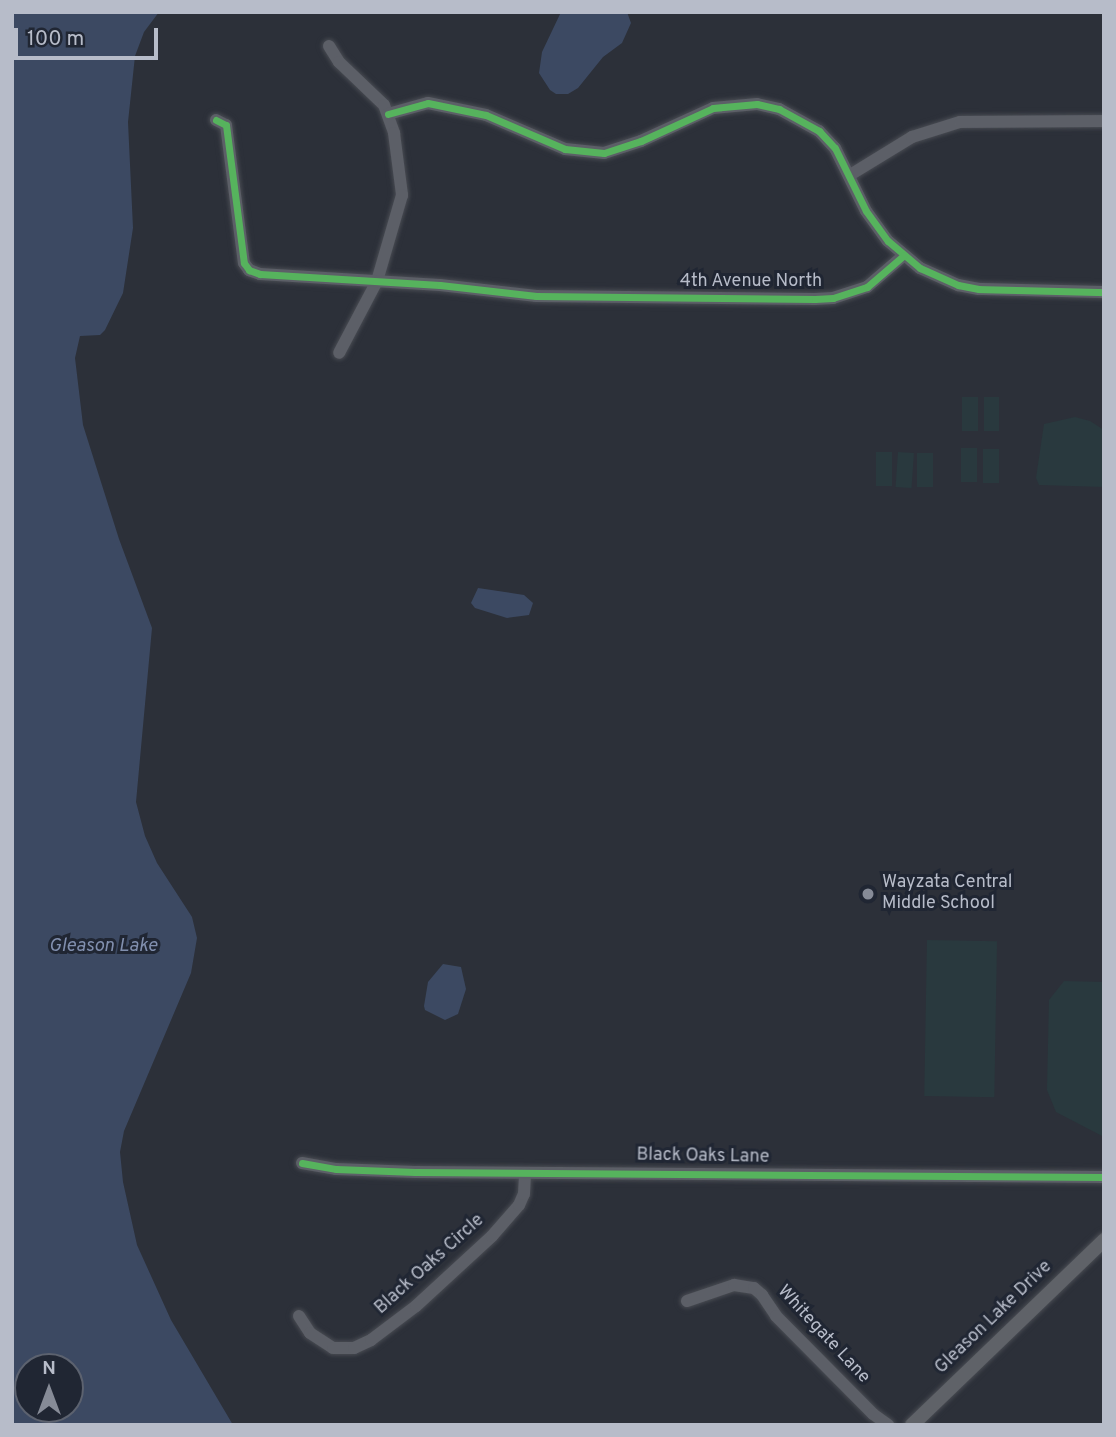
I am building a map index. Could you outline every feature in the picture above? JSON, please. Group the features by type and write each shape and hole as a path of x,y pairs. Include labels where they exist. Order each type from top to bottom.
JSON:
{"main road":[{"name":"Gleason Lake Drive","path":"912,1425 1104,1240"}],"street":[{"path":"329,46 339,62 384,105 394,133 402,195 377,281 339,353"},
{"path":"388,114 428,103 486,115 565,149 604,152 641,141 713,108 757,104 779,109 819,131 835,148 866,211 903,256 938,278 979,289 1104,292"},
{"name":"4th Avenue North","path":"215,120 226,125 244,263 249,271 260,274 377,281 536,296 815,299 833,298 867,287 903,256"},
{"path":"849,175 912,137 960,122 1104,121"},
{"name":"Black Oaks Lane","path":"302,1163 336,1169 525,1173 1104,1177"},
{"name":"Black Oaks Circle","path":"299,1316 310,1333 333,1348 354,1348 371,1340 416,1306 492,1236 519,1205 524,1194 525,1173"},
{"name":"Whitegate Lane","path":"687,1301 734,1285 754,1289 804,1344 873,1414 888,1425"}],"shaded area":[{"path":"962,397 978,397 978,431 962,431"},
{"path":"984,397 999,397 999,431 984,431"},
{"path":"1075,417 1090,421 1104,430 1104,487 1039,485 1036,478 1044,424"},
{"path":"961,448 977,448 977,482 961,482"},
{"path":"983,449 999,449 999,483 983,483"},
{"path":"876,452 892,452 892,486 876,486"},
{"path":"898,452 914,453 912,488 896,487"},
{"path":"917,453 933,453 933,487 917,487"},
{"path":"927,940 997,941 994,1097 924,1096"},
{"path":"1064,981 1104,982 1104,1137 1056,1112 1047,1090 1049,1000"}],"water":[{"name":"Gleason Lake","path":"12,12 159,12 144,32 135,56 128,122 133,228 123,293 100,335 80,336 75,358 83,425 119,539 152,628 136,802 145,836 157,863 192,917 197,938 191,973 124,1131 120,1152 123,1182 137,1245 171,1320 233,1425 12,1425"},
{"path":"561,12 627,12 631,23 622,43 603,57 578,88 568,94 556,94 550,90 539,73 542,52"},
{"path":"478,588 524,595 533,603 529,615 507,618 475,608 471,603"},
{"path":"443,964 461,967 466,989 458,1014 445,1020 425,1010 424,1006 428,982"}],"cycle path":[{"path":"388,114 428,103 486,115 565,149 604,153 641,141 713,108 757,104 779,109 819,131 835,148 866,211 888,241 920,268 958,285 979,289 1104,292"},
{"path":"216,120 226,125 244,263 249,270 260,274 440,285 536,296 815,299 833,298 867,287 903,256"},
{"path":"302,1163 336,1169 415,1172 1104,1177"}],"place":[{"name":"Wayzata Central Middle School","path":"868,894"}]}
